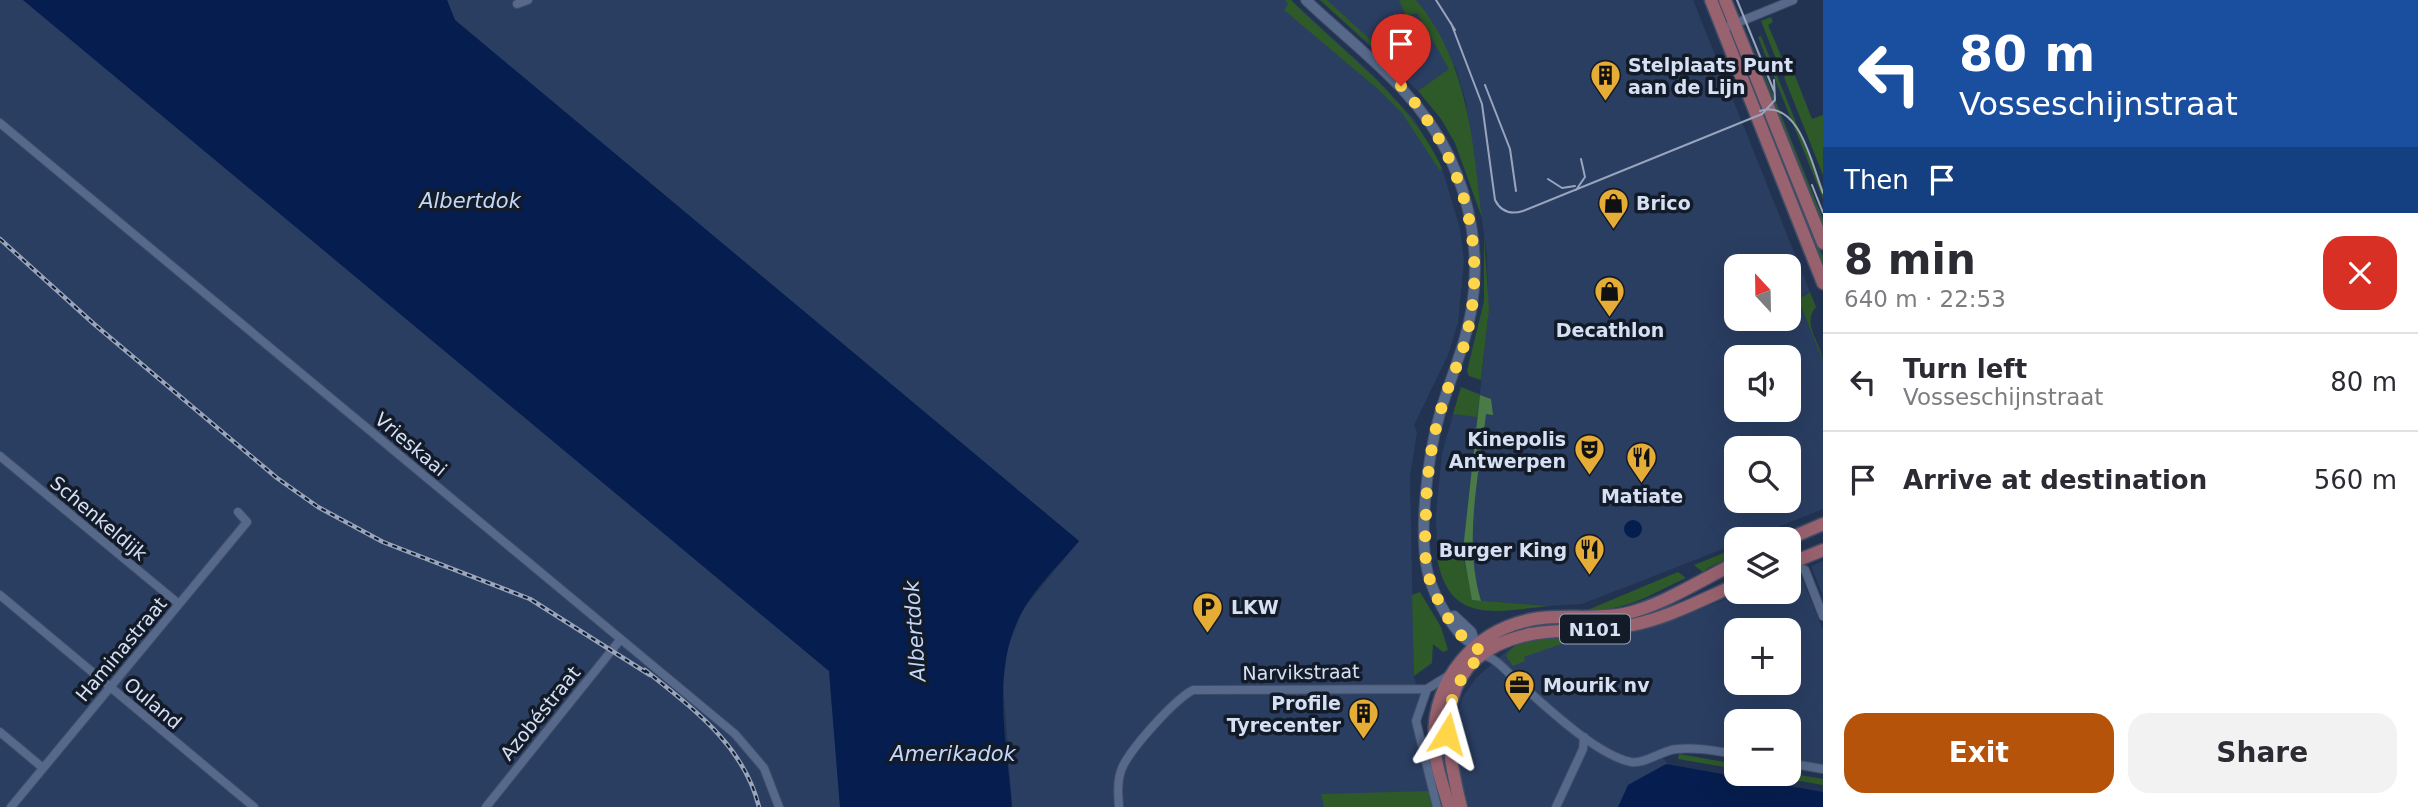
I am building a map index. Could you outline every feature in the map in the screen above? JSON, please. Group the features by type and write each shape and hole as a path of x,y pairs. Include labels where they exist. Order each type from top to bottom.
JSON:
{"main road":[{"path":"1711,0 1735,24 1823,283"},
{"path":"1725,0 1823,243"},
{"path":"1801,533 1823,524"},
{"path":"1801,559 1823,550"},
{"name":"N101","path":"1449,807 1436,755 1449,675 1503,629 1534,619 1622,615 1643,609 1724,569"},
{"name":"N101","path":"1461,807 1447,748 1445,702 1480,650 1533,634 1643,623 1724,590"}],"street":[{"path":"517,4 528,0"},
{"path":"1306,0 1387,72 1413,99 1449,155 1468,210 1475,265 1473,303 1463,348 1439,415 1428,468 1425,558 1431,584 1441,604 1471,632 1480,650 1496,659 1509,674 1584,737 1630,761 1675,749 1696,748 1724,752"},
{"path":"1735,24 1793,0"},
{"path":"0,136 3,126"},
{"name":"Vrieskaai","path":"3,126 751,750 769,778 779,807"},
{"name":"Schenkeldijk","path":"0,456 179,604"},
{"name":"Haminastraat","path":"11,807 247,522 238,512"},
{"path":"1801,568 1805,570 1823,616"},
{"name":"Ouland","path":"0,595 254,807"},
{"name":"Azobéstraat","path":"486,807 621,640"},
{"path":"1437,807 1416,721 1427,689 1449,675"},
{"name":"Narvikstraat","path":"1119,807 1122,769 1178,700 1193,690 1427,689"},
{"path":"0,732 43,768"},
{"path":"1556,807 1583,749 1584,737"},
{"path":"1801,765 1823,769"}],"shaded area":[{"path":"0,0 23,0 829,671 840,807 0,807"},
{"path":"447,0 1291,0 1374,76 1414,119 1442,168 1460,229 1464,261 1458,322 1448,355 1414,425 1417,432 1410,476 1414,676 1417,688 1423,690 1414,726 1433,807 1012,807 1003,681 1008,647 1023,609 1079,541 455,20"},
{"path":"1320,0 1693,0 1795,254 1724,254 1724,331 1801,331 1801,306 1823,361 1823,509 1778,527 1724,527 1724,549 1582,604 1549,606 1472,600 1464,560 1437,557 1436,513 1442,453 1461,387 1480,394 1488,318 1487,256 1466,102 1455,66 1418,91"},
{"path":"1801,270 1810,292 1803,295 1801,301"},
{"path":"1823,561 1823,596 1811,566"},
{"path":"1801,576 1823,630 1823,766 1801,762 1801,709 1724,709 1724,749 1684,744 1665,748 1647,758 1663,758 1669,765 1649,807 1469,807 1457,762 1456,719 1462,698 1476,678 1509,649 1530,641 1644,630 1724,600 1724,604 1801,604"}],"green space":[{"path":"1285,0 1291,0 1394,98 1428,143 1442,168 1440,171 1402,113 1379,90 1284,10 1288,4"},
{"path":"1320,0 1327,0 1411,77 1409,80"},
{"path":"1399,0 1416,0 1447,49 1465,103 1482,218 1455,143 1441,119 1418,91 1449,69 1417,13 1406,16"},
{"path":"1771,17 1773,22 1768,25 1788,72 1782,74 1761,21"},
{"path":"1761,36 1823,189 1823,199 1758,37"},
{"path":"1751,40 1823,219 1823,234 1784,137 1783,126"},
{"path":"1737,45 1823,257 1823,272 1733,48"},
{"path":"1794,73 1812,119 1823,115 1823,175 1784,77"},
{"path":"1484,236 1489,309 1481,380 1469,376 1467,371 1484,301"},
{"path":"1810,292 1816,307 1810,320 1823,361 1801,306 1801,298"},
{"path":"1461,387 1480,395 1477,417 1453,414"},
{"path":"1480,395 1491,399 1493,415 1486,414 1474,508 1473,555 1481,601 1472,600 1463,550"},
{"path":"1724,553 1724,561 1706,569 1704,573 1694,565"},
{"path":"1437,557 1464,560 1473,600 1549,606 1494,611 1464,604 1452,594 1443,579"},
{"path":"1678,572 1686,578 1627,605 1585,611"},
{"path":"1420,592 1441,627 1448,650 1443,652 1433,644 1432,663 1414,676 1412,595"},
{"path":"1569,638 1570,641 1524,657 1525,661 1513,666 1506,656 1517,645 1525,642"},
{"path":"1679,754 1724,762 1724,767 1678,759"},
{"path":"1801,775 1823,779 1823,785 1801,781"},
{"path":"1429,791 1433,807 1324,807 1321,794"}],"water":[{"name":"Albertdok","path":"23,0 447,0 455,20 1079,541 1028,602 1012,634 1003,682 1003,707 1012,807 840,807 829,671"},
{"path":"1633,520 1641,525 1642,529 1637,537 1633,538 1625,533 1624,529 1629,521"},
{"path":"1666,764 1724,774 1724,786 1789,786 1823,792 1823,807 1618,807 1628,785"}],"tram line":[{"path":"1436,0 1455,30"},
{"path":"1737,0 1774,91"},
{"path":"1451,23 1482,104 1495,200 1503,210 1514,213 1762,114 1775,100 1774,80"},
{"path":"1485,85 1510,149 1516,191"},
{"path":"1760,111 1774,110 1785,115 1795,125 1809,152 1823,193"},
{"path":"1576,190 1585,177 1581,159"},
{"path":"1548,179 1562,188 1575,186"},
{"path":"1812,185 1823,213"}],"railway":[{"path":"0,239 94,324 277,478 318,507 383,542 530,599 650,675"},
{"path":"645,670 698,714 729,746 752,785 759,807"}],"place":[{"name":"Stelplaats Punt aan de Lijn","path":"1605,103"},
{"name":"Brico","path":"1613,230"},
{"name":"Decathlon","path":"1610,318"},
{"name":"Kinepolis Antwerpen","path":"1589,477"},
{"name":"Matiate","path":"1642,484"},
{"name":"Burger King","path":"1590,577"},
{"name":"LKW","path":"1208,634"},
{"name":"Mourik nv","path":"1520,712"},
{"name":"Profile Tyrecenter","path":"1364,741"}],"route":[{"path":"1401,86 1433,127 1449,155 1460,182 1474,246 1475,283 1470,320 1439,415 1428,468 1426,494 1425,558 1431,584 1460,634 1484,654 1464,674 1456,690 1447,720 1447,734"}],"water label":[{"name":"Amerikadok","path":"953,754"}]}
